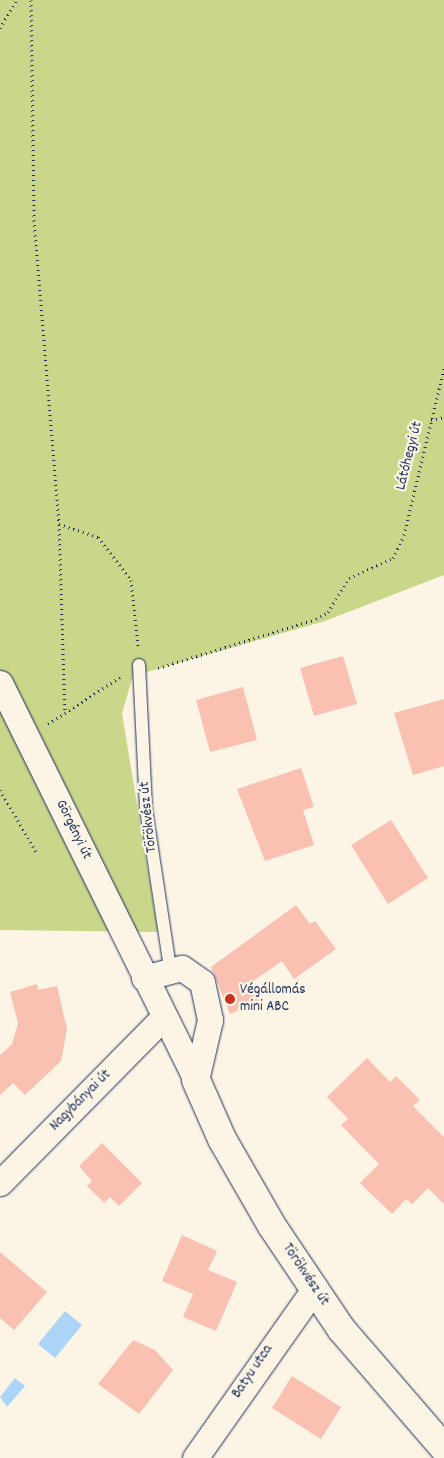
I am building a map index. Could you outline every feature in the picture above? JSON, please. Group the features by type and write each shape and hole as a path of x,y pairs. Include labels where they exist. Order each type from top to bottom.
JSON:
{"street":[{"name":"Görgényi út","path":"0,683 144,978"},
{"path":"144,978 170,968 182,968 202,982 209,1000 210,1020 196,1080"},
{"name":"Törökvész út","path":"144,978 162,1019 196,1080 235,1163 315,1288 383,1382 444,1448"},
{"name":"Nagybányai út","path":"0,1183 162,1019"},
{"name":"Batyu utca","path":"195,1458 315,1288"}],"lane":[{"name":"Törökvész út","path":"139,665 146,808 170,968"}],"path":[{"path":"0,28 17,0"},
{"path":"30,0 34,220 59,524 66,710 139,665 131,580 98,537 59,524"},
{"name":"Látóhegyi út","path":"139,665 160,668 316,619 328,612 349,578 393,558 400,547 444,370"},
{"path":"431,420 444,417"},
{"path":"0,790 37,853"}],"green space":[{"path":"0,0 444,0 444,575 325,621 133,676 122,713 158,932 0,930"}],"water":[{"path":"65,1311 82,1325 55,1358 38,1344"},
{"path":"15,1378 25,1386 7,1407 0,1397"}],"building":[{"path":"343,656 357,704 314,716 300,668"},
{"path":"243,687 257,740 210,752 196,700"},
{"path":"444,699 444,766 413,775 394,713"},
{"path":"301,768 314,807 303,810 314,845 265,861 237,789"},
{"path":"391,820 428,878 388,904 351,845"},
{"path":"296,905 310,924 315,921 336,949 294,979 282,961 252,982 260,1001 230,1014 211,967"},
{"path":"37,984 38,990 57,986 67,1029 61,1061 25,1095 13,1083 0,1095 0,1055 12,1044 18,1023 10,992"},
{"path":"367,1058 390,1082 396,1076 420,1100 413,1106 444,1137 444,1204 428,1188 412,1204 406,1199 392,1214 360,1183 379,1164 341,1125 348,1119 327,1097"},
{"path":"102,1143 142,1183 119,1206 110,1197 104,1203 87,1186 92,1181 79,1166"},
{"path":"182,1235 217,1251 208,1270 237,1282 216,1331 183,1317 193,1294 162,1281"},
{"path":"0,1252 47,1292 14,1330 0,1318"},
{"path":"133,1340 155,1350 173,1370 139,1414 98,1384"},
{"path":"292,1376 341,1407 321,1439 272,1408"}],"place":[{"name":"Végállomás mini ABC","path":"230,999"}]}
